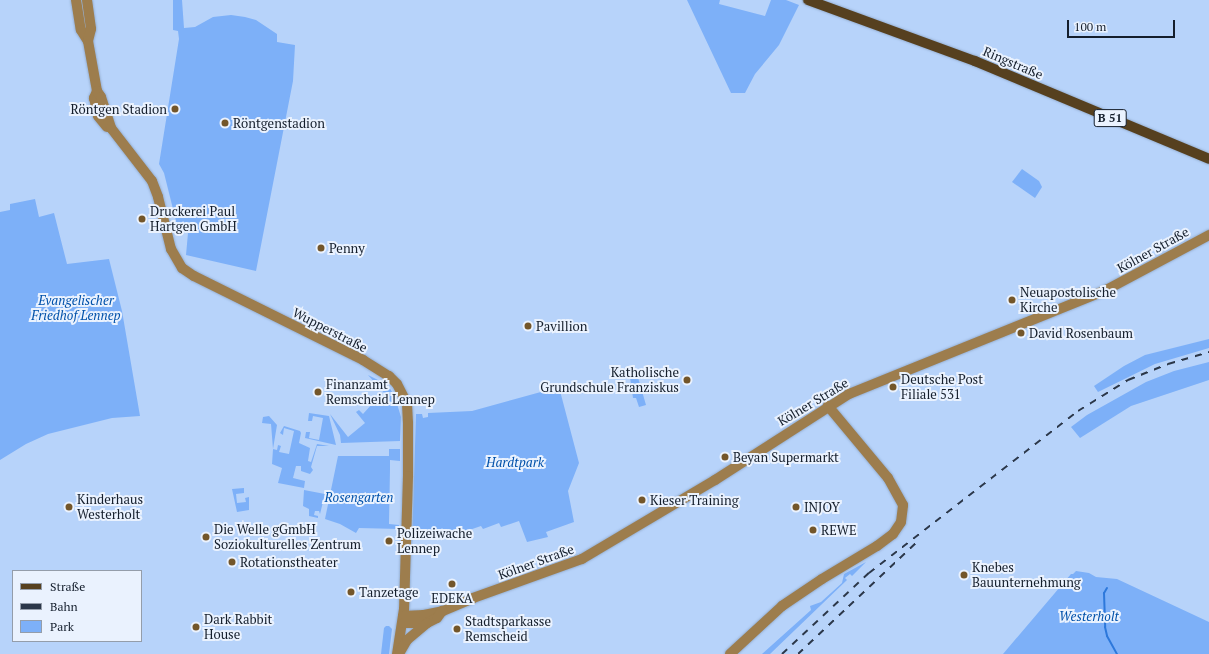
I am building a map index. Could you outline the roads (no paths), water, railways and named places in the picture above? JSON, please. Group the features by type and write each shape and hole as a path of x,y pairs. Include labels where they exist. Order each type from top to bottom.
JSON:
{"main road":[{"name":"Ringstraße","path":"808,0 974,60 1208,157"}],"street":[{"path":"76,0 81,30 89,44"},
{"path":"87,0 91,29 89,44"},
{"name":"Wupperstraße","path":"89,44 97,91 94,98 98,116 106,126 111,128 152,181 158,197 171,249 182,268 194,276 363,360 389,376 397,384 407,404 408,422 403,620 398,654"},
{"name":"Kölner Straße","path":"403,620 442,611 589,556 721,476 828,406 868,385 1029,323 1106,290 1209,235"},
{"path":"730,654 754,630 795,597 866,554 893,534 903,517 904,508 902,501 888,478 828,406"},
{"name":"Kölner Straße","path":"398,654 407,640 427,623 437,618 442,611"},
{"path":"403,620 427,623"}],"waterway":[{"path":"1107,588 1104,593 1105,627 1107,636 1117,654"}],"railway":[{"path":"782,654 869,573 1078,411 1128,380 1168,364 1209,352"},
{"path":"798,654 919,540"}],"place":[{"name":"Röntgen Stadion","path":"175,109"},
{"name":"Röntgenstadion","path":"225,123"},
{"name":"Druckerei Paul Hartgen GmbH","path":"142,219"},
{"name":"Penny","path":"321,248"},
{"name":"Neuapostolische Kirche","path":"1012,300"},
{"name":"Pavillion","path":"528,326"},
{"name":"David Rosenbaum","path":"1021,333"},
{"name":"Katholische Grundschule Franziskus","path":"687,380"},
{"name":"Deutsche Post Filiale 531","path":"893,387"},
{"name":"Finanzamt Remscheid Lennep","path":"318,392"},
{"name":"Beyan Supermarkt","path":"725,457"},
{"name":"Kieser Training","path":"642,500"},
{"name":"Kinderhaus Westerholt","path":"69,507"},
{"name":"INJOY","path":"796,507"},
{"name":"REWE","path":"813,530"},
{"name":"Die Welle gGmbH Soziokulturelles Zentrum","path":"206,537"},
{"name":"Polizeiwache Lennep","path":"389,541"},
{"name":"Rotationstheater","path":"232,562"},
{"name":"Knebes Bauunternehmung","path":"964,575"},
{"name":"EDEKA","path":"452,584"},
{"name":"Tanzetage","path":"351,592"},
{"name":"Dark Rabbit House","path":"196,627"},
{"name":"Stadtsparkasse Remscheid","path":"457,629"}],"park label":[{"name":"Evangelischer Friedhof Lennep","path":"76,308"},
{"name":"Hardtpark","path":"515,462"},
{"name":"Rosengarten","path":"359,497"},
{"name":"Westerholt","path":"1089,616"}]}
